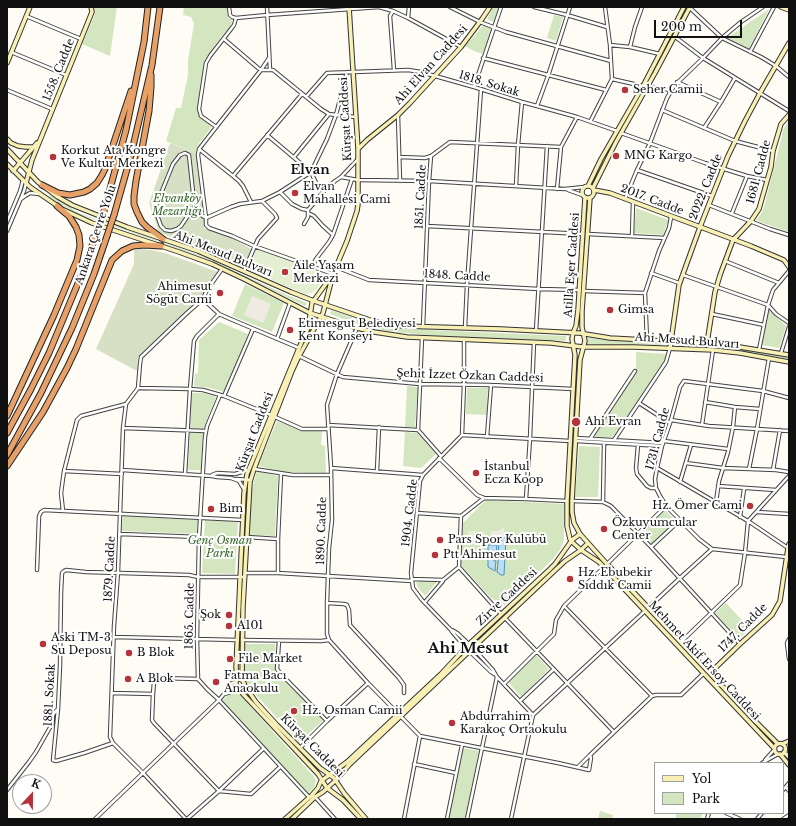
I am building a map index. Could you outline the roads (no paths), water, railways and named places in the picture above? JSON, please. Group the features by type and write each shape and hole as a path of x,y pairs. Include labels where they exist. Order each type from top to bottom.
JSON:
{"highway":[{"name":"Ankara Çevre Yolu","path":"7,433 52,346 81,276 104,211 124,137 144,42 148,7"},
{"name":"Ankara Çevre Yolu","path":"7,454 41,393 72,328 108,236 131,155 152,65 160,7"},
{"path":"152,65 149,111 136,181 134,204 142,222 163,239"},
{"path":"42,185 58,193 70,195 84,192 97,183 105,169 136,76"},
{"path":"7,416 52,321 77,260 80,246 79,235 76,227 68,216 57,206"},
{"path":"7,466 43,412 64,374 76,349 112,260 122,251 133,246 161,246"}],"street":[{"path":"7,63 30,7"},
{"name":"1558. Cadde","path":"25,182 40,139 92,12 91,7"},
{"path":"229,7 230,15 236,18 349,8 379,7 393,11 408,18 461,47"},
{"path":"267,7 270,70"},
{"path":"306,7 306,12"},
{"path":"408,18 409,7"},
{"path":"450,7 456,8 480,22 494,28 611,61"},
{"name":"Ahi Elvan Caddesi","path":"358,149 398,115 435,76 461,47 490,7"},
{"path":"474,86 501,7"},
{"path":"534,7 607,27"},
{"path":"538,106 570,7"},
{"path":"590,122 612,79 610,45 605,7"},
{"path":"630,47 642,7"},
{"path":"645,87 684,7"},
{"path":"584,196 582,190 586,186 601,159 619,132 689,7 722,38 776,66 789,77"},
{"path":"625,199 650,143 671,90 677,82 722,38 764,7"},
{"path":"750,52 774,7"},
{"path":"781,7 789,10"},
{"name":"Kürşat Caddesi","path":"242,680 243,607 249,488 249,480 247,475 299,356 322,316 333,274 347,241 357,211 358,149 349,8"},
{"path":"393,11 390,16 394,70"},
{"path":"26,16 81,39"},
{"path":"216,126 201,116 199,109 203,84 208,60 234,24 236,18"},
{"path":"674,36 703,58 789,111"},
{"path":"224,39 254,66 262,70 273,70 278,73 321,110 329,114 356,117"},
{"name":"2022. Cadde","path":"670,348 679,283 712,196 744,121 789,43"},
{"path":"610,45 630,47 660,54"},
{"path":"11,52 67,75"},
{"path":"269,58 262,70 199,149 198,156 206,225 208,228 232,236 254,246 333,274"},
{"path":"484,58 606,90"},
{"name":"1818. Sokak","path":"306,97 327,73 413,70 474,86 522,102 577,117 747,176 767,180"},
{"path":"206,218 230,207 262,201 280,192 311,172 336,115 347,72"},
{"path":"704,128 735,78"},
{"path":"612,79 645,87 671,90"},
{"path":"677,82 721,102"},
{"path":"465,328 481,89"},
{"path":"7,90 52,109"},
{"path":"233,176 302,94"},
{"path":"516,186 522,102"},
{"path":"662,110 735,141 773,151"},
{"path":"294,157 329,114"},
{"path":"398,115 400,181"},
{"name":"1681. Cadde","path":"707,343 717,287 725,261 733,240 759,209 781,124 789,115"},
{"path":"557,189 561,146 577,117"},
{"path":"565,189 590,198 619,132"},
{"path":"267,135 311,172 318,185 324,192"},
{"path":"7,139 11,143 18,146 33,147"},
{"path":"13,171 40,139"},
{"name":"1851. Cadde","path":"423,327 431,156 450,142 561,146"},
{"path":"536,331 547,146"},
{"name":"Ahi Mesud Bulvarı","path":"7,149 42,185 58,197 79,209 210,256 314,301 378,322 402,326 573,333 610,338 707,343 737,346 789,355"},
{"path":"199,149 233,176 243,186 251,202"},
{"path":"185,153 189,155 195,211 187,217 177,229 165,230 161,226 158,218 156,205 158,200 173,164 180,155 185,153"},
{"path":"400,157 425,158 431,156"},
{"path":"304,224 308,217 308,210 358,158"},
{"name":"Ahi Mesud Bulvarı","path":"7,164 25,182 40,194 57,206 80,218 202,260 310,313 357,328 388,335 422,338 534,342 583,347 634,346 713,350 789,362"},
{"path":"637,170 712,196"},
{"path":"732,213 747,176"},
{"path":"341,177 358,180 429,181 557,189 590,186 594,191"},
{"path":"312,267 333,235 352,179"},
{"path":"7,231 25,182"},
{"path":"7,221 25,182"},
{"name":"2017. Cadde","path":"594,191 610,193 733,240 784,260 789,267"},
{"path":"280,192 292,204 308,210"},
{"path":"20,199 27,194 40,194"},
{"name":"Atilla Eşer Caddesi","path":"573,333 577,322 584,196"},
{"name":"Atilla Eşer Caddesi","path":"584,334 582,322 590,198"},
{"path":"244,271 258,239 277,218 262,201"},
{"path":"632,236 633,202"},
{"path":"709,205 789,236"},
{"path":"195,211 206,218"},
{"path":"308,214 313,215 333,235"},
{"path":"647,340 645,293 659,251 669,228 671,217"},
{"path":"427,226 583,234"},
{"path":"588,234 665,238"},
{"path":"725,261 778,283"},
{"name":"1848. Cadde","path":"336,267 369,280 579,290"},
{"path":"222,269 207,290 203,299 141,357 138,388 203,390 224,396 302,429 328,429"},
{"path":"759,350 768,305 773,290 789,272"},
{"path":"651,273 679,283"},
{"name":"Kürşat Caddesi","path":"236,681 245,491 308,328 311,305 333,274"},
{"path":"682,275 768,305 776,314 789,323"},
{"path":"584,291 645,293"},
{"path":"203,299 219,314 299,348"},
{"path":"277,339 291,303"},
{"path":"186,474 190,389 195,338 219,314"},
{"path":"712,314 764,325"},
{"path":"781,353 789,327"},
{"name":"1890. Cadde","path":"329,640 327,634 327,603 329,548 332,520 331,468 327,406 337,374 357,328"},
{"path":"224,396 252,329"},
{"path":"571,541 567,526 567,501 574,389 575,355 572,339 573,333"},
{"path":"583,347 585,339 584,334"},
{"path":"422,338 418,430 441,456"},
{"path":"464,339 462,435 570,441"},
{"path":"526,499 533,387 534,342"},
{"name":"Mehmet Akif Ersoy Caddesi","path":"583,347 580,360 572,501 573,519 580,534 754,720 780,744"},
{"path":"614,440 666,362 670,348"},
{"path":"702,425 713,350"},
{"name":"Şehit İzzet Özkan Caddesi","path":"299,356 343,377 420,384 464,384 574,389"},
{"path":"749,469 769,358"},
{"path":"590,439 635,371"},
{"name":"1731. Cadde","path":"708,383 684,381 680,387 671,422 663,444 655,479 656,488 666,506 699,539 712,549"},
{"path":"708,383 763,391 789,398"},
{"path":"487,437 491,385"},
{"name":"1879. Cadde","path":"113,743 110,737 120,534 123,428 126,404 138,388"},
{"name":"1865. Cadde","path":"198,679 197,639 199,537 205,431 220,395"},
{"path":"705,402 760,409"},
{"path":"638,403 671,422 789,431"},
{"path":"63,511 62,493 64,470 78,419 81,416 126,404"},
{"path":"716,503 718,486 734,427 735,407"},
{"path":"328,425 418,430"},
{"path":"123,428 205,431"},
{"path":"377,471 379,428"},
{"path":"773,470 780,430"},
{"name":"1904. Cadde","path":"462,435 422,475 420,481 411,573 413,588 424,602 451,630 457,633 491,672 533,715"},
{"path":"576,440 614,440 728,449"},
{"path":"576,440 638,445 663,444"},
{"path":"603,502 604,443"},
{"path":"638,445 636,468 637,474 647,486 656,488"},
{"path":"680,482 691,445"},
{"path":"439,458 477,495 484,498 567,501"},
{"path":"686,463 723,468 789,472"},
{"path":"331,468 422,475"},
{"path":"657,468 748,521 789,547"},
{"path":"64,470 186,474 249,480"},
{"path":"235,474 249,470"},
{"path":"254,470 293,475 331,476"},
{"path":"212,476 217,473 252,475"},
{"path":"278,572 281,474"},
{"path":"681,642 740,585 748,521 789,476"},
{"path":"234,479 239,481 245,491"},
{"path":"718,486 744,489 776,490"},
{"path":"740,517 744,489"},
{"path":"417,513 461,516 484,498"},
{"path":"572,501 603,502 611,506 680,578 740,644"},
{"path":"607,564 666,506"},
{"path":"37,570 40,515 44,510 243,520"},
{"path":"757,512 789,514"},
{"path":"461,516 459,567 502,614"},
{"path":"651,548 680,520"},
{"path":"120,534 199,537"},
{"name":"Zirve Caddesi","path":"292,819 315,797 336,781 349,765 468,646 555,564 571,541 580,534"},
{"path":"247,537 278,539"},
{"name":"Mehmet Akif Ersoy Caddesi","path":"571,541 604,567 774,749"},
{"name":"Zirve Caddesi","path":"285,819 318,788 322,781 347,762 400,715 565,561 588,543"},
{"name":"1747. Cadde","path":"710,673 772,615 780,601 786,556 789,547"},
{"path":"648,608 712,549 786,556"},
{"path":"424,602 443,580 459,567"},
{"path":"504,684 554,634 556,620 564,606 604,567"},
{"name":"1881. Sokak","path":"113,743 56,761 53,760 58,709 62,573 66,570 86,572 118,572"},
{"path":"118,572 190,575 198,577 240,577 245,575 278,572 328,576 443,580"},
{"path":"327,603 347,605 349,610 350,625 400,678 404,685 404,693"},
{"path":"564,606 652,696"},
{"path":"511,819 533,715 645,611"},
{"path":"505,618 614,732"},
{"path":"114,637 238,640"},
{"path":"789,639 787,643 789,659"},
{"path":"242,640 329,640 368,683 420,736 589,770 590,755"},
{"path":"279,641 277,669 327,720"},
{"path":"520,701 554,669"},
{"path":"578,768 652,696 681,695 703,674"},
{"path":"467,819 497,677"},
{"path":"280,767 251,794 219,791 152,720 155,679 198,679 309,797"},
{"path":"95,819 218,700 232,683 239,679 242,680 245,686 244,689 224,694"},
{"path":"236,681 236,685 240,689"},
{"path":"300,748 327,720 368,683"},
{"name":"Kürşat Caddesi","path":"245,686 256,702 277,725 320,768 336,781 366,819"},
{"name":"Kürşat Caddesi","path":"240,689 318,774 327,788 343,800 361,819"},
{"path":"112,693 153,694"},
{"path":"7,790 36,752 52,724 55,712 58,709"},
{"path":"404,819 420,736"},
{"path":"764,762 775,746 789,741"},
{"path":"113,743 186,819 219,791 263,749"},
{"path":"780,744 784,746 789,757"},
{"path":"447,819 462,745"},
{"path":"765,762 785,751 789,747"},
{"path":"774,749 789,765"},
{"path":"414,764 456,773"},
{"path":"789,783 786,787 789,791"},
{"path":"315,797 335,819"},
{"path":"728,814 740,819"},
{"path":"783,819 789,815"}],"water":[{"path":"506,538 504,575 501,575 497,572 498,560 503,557 500,553 498,554 499,543"},
{"path":"497,544 496,556 494,559 494,561 496,561 495,571 488,567 488,545"}],"place":[{"name":"Seher Camii","path":"625,90"},
{"name":"MNG Kargo","path":"616,156"},
{"name":"Korkut Ata Kongre Ve Kultur Merkezi","path":"53,157"},
{"name":"Elvan Mahallesi Cami","path":"295,193"},
{"name":"Aile Yaşam Merkezi","path":"285,272"},
{"name":"Ahimesut Sögüt Cami","path":"220,293"},
{"name":"Gimsa","path":"610,310"},
{"name":"Etimesgut Belediyesi Kent Konseyi","path":"290,330"},
{"name":"Ahi Evran","path":"576,422"},
{"name":"İstanbul Ecza Koop","path":"476,473"},
{"name":"Hz. Ömer Cami","path":"750,506"},
{"name":"Bim","path":"211,509"},
{"name":"Özkuyumcular Center","path":"604,529"},
{"name":"Pars Spor Kulübü","path":"440,540"},
{"name":"Ptt Ahimesut","path":"435,555"},
{"name":"Hz. Ebubekir Sıddık Camii","path":"570,579"},
{"name":"Şok","path":"229,615"},
{"name":"A101","path":"229,626"},
{"name":"Aski TM-3 Su Deposu","path":"43,644"},
{"name":"B Blok","path":"129,653"},
{"name":"File Market","path":"230,659"},
{"name":"A Blok","path":"128,679"},
{"name":"Fatma Bacı Anaokulu","path":"216,682"},
{"name":"Hz. Osman Camii","path":"294,711"},
{"name":"Abdurrahim Karakoç Ortaokulu","path":"452,723"}],"district":[{"name":"Elvan","path":"310,170"},
{"name":"Ahi Mesut","path":"468,649"}],"park label":[{"name":"Elvanköy Mezarlığı","path":"177,205"},
{"name":"Genç Osman Parkı","path":"220,547"}]}
